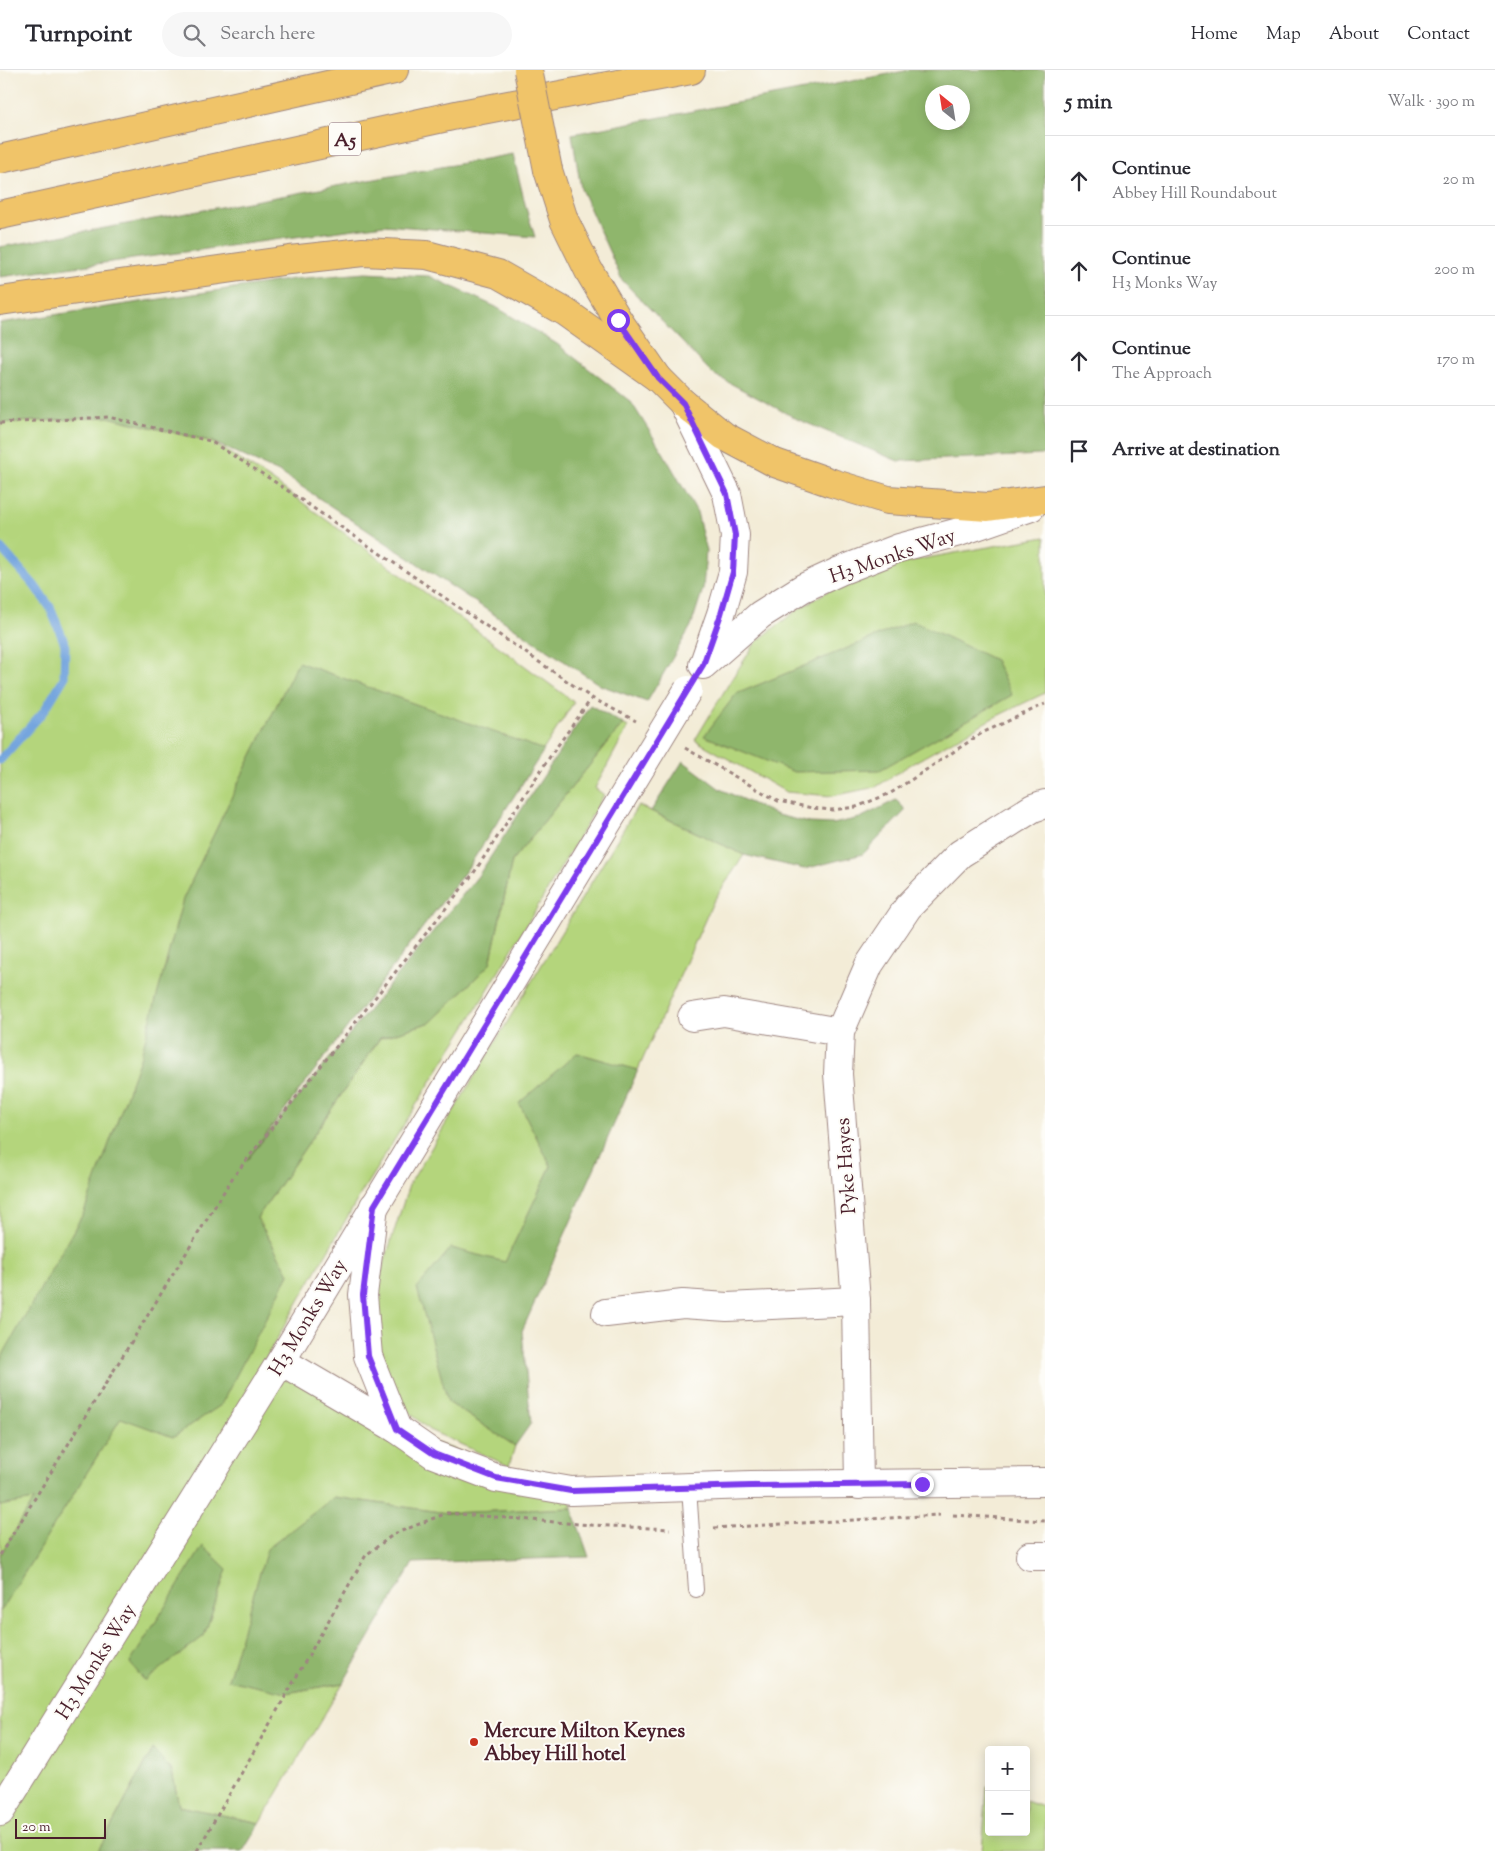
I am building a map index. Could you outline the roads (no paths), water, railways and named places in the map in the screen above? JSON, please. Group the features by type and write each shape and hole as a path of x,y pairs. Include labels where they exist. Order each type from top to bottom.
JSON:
{"main road":[{"path":"0,159 394,70"},
{"path":"528,70 548,170 564,220 588,271 618,320 658,378"},
{"name":"A5","path":"0,215 461,114 690,70"},
{"path":"0,301 363,252 427,255 498,274 566,312 658,378 683,403 724,436 774,463 888,500 988,507 1045,501"}],"street":[{"name":"H3 Monks Way","path":"0,1812 281,1360 703,665 733,572 735,535 727,494 683,403"},
{"name":"H3 Monks Way","path":"703,665 760,615 803,588 840,570 898,548 959,532 1045,501"},
{"name":"Pyke Hayes","path":"859,1485 856,1301 838,1074 840,1032 869,965 908,907 960,854 1033,808 1045,804"},
{"path":"692,1017 724,1012 840,1032"},
{"path":"374,1206 363,1295 368,1356 397,1429"},
{"path":"606,1312 683,1304 727,1307 856,1301"},
{"path":"281,1360 397,1429 434,1454 496,1478 571,1491 751,1486 1045,1482"}],"lane":[{"path":"689,1488 696,1590"}],"waterway":[{"path":"0,547 34,585 50,607 65,644 64,678 44,711 0,760"}],"place":[{"name":"Mercure Milton Keynes Abbey Hill hotel","path":"474,1742"}]}
